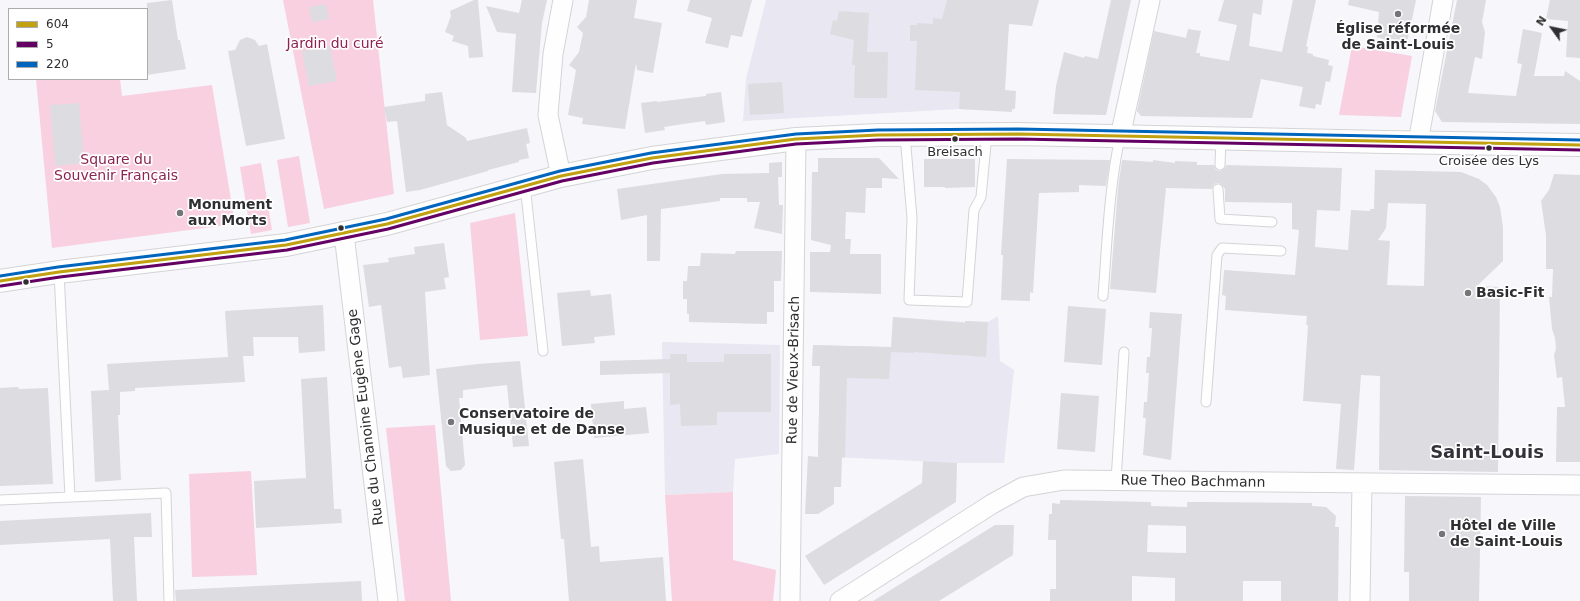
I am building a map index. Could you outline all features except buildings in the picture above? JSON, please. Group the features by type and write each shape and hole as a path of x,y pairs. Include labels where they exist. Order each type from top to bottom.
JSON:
{"main road":[{"path":"0,281 59,272 286,245 387,224 561,176 652,158 796,139 987,134 1580,145"}],"street":[{"path":"561,176 548,115 553,54 563,0"},
{"path":"1120,137 1150,0"},
{"path":"1418,143 1443,0"},
{"name":"Rue de Vieux-Brisach","path":"790,601 796,139"},
{"name":"Rue du Chanoine Eugène Gage","path":"344,234 388,601"},
{"name":"Rue Theo Bachmann","path":"840,601 992,504 1023,487 1064,480 1580,486"},
{"path":"1360,601 1362,484"}],"lane":[{"path":"905,135 912,218 909,300 967,302 974,210 981,197 987,134"},
{"path":"1103,296 1112,186 1120,137"},
{"path":"1220,165 1221,138"},
{"path":"525,185 543,351"},
{"path":"1218,189 1220,219 1272,222"},
{"path":"1206,402 1217,255 1222,248 1281,251"},
{"path":"59,272 70,497"},
{"path":"1116,481 1124,352"},
{"path":"0,500 166,493 169,601"}],"shaded area":[{"path":"766,0 997,0 980,110 959,109 743,121 746,79"},
{"path":"998,316 1000,361 1014,370 1004,463 957,463 835,457 835,454 818,454 820,366 812,366 813,345 891,347 893,317 965,322 988,322"},
{"path":"662,342 780,345 779,454 735,459 733,492 665,495"}],"green space":[{"name":"Jardin du curé","path":"283,0 373,0 394,194 324,209"},
{"path":"1352,46 1412,56 1401,117 1339,115"},
{"name":"Square du Souvenir Français","path":"36,80 120,80 122,96 212,85 235,224 52,248"},
{"path":"299,156 310,223 288,227 277,160"},
{"path":"261,163 272,230 251,234 240,167"},
{"path":"515,213 528,336 480,340 470,223"},
{"path":"435,425 451,601 405,601 386,428"},
{"path":"251,471 257,575 192,577 189,474"},
{"path":"733,492 733,560 776,570 773,601 672,601 665,495"}],"transit line":[{"name":"220","path":"0,276 58,267 285,240 386,219 560,171 651,153 796,134 878,130 1018,129 1580,140"},
{"name":"604","path":"0,281 59,272 286,245 387,224 561,176 652,158 796,139 878,135 1018,134 1580,145"},
{"name":"5","path":"1,286 60,277 287,250 388,229 562,181 653,163 796,144 878,140 1018,139 1580,150"}],"place":[{"name":"Église réformée de Saint-Louis","path":"1398,14"},
{"name":"Breisach","path":"955,139"},
{"name":"Croisée des Lys","path":"1489,148"},
{"name":"Monument aux Morts","path":"180,213"},
{"name":"Basic-Fit","path":"1468,293"},
{"name":"Conservatoire de Musique et de Danse","path":"451,422"},
{"name":"Hôtel de Ville de Saint-Louis","path":"1442,534"}],"district":[{"name":"Saint-Louis","path":"1487,453"}]}
